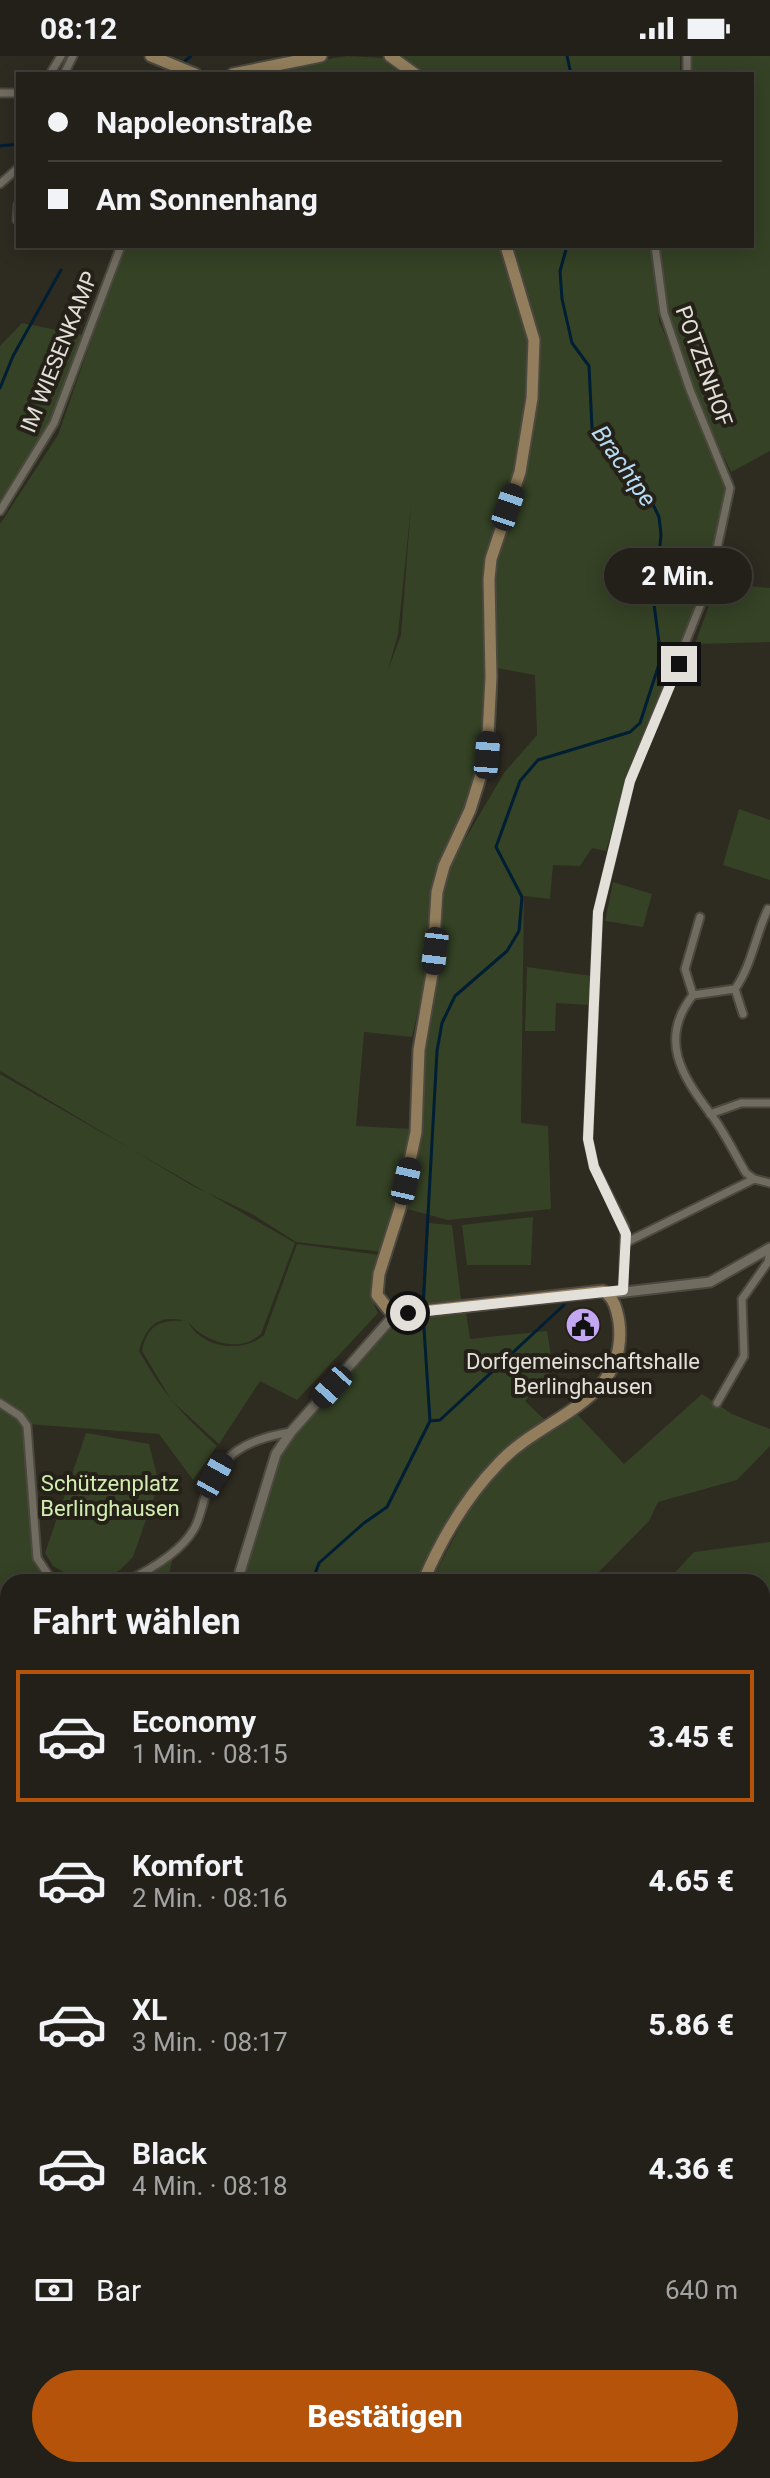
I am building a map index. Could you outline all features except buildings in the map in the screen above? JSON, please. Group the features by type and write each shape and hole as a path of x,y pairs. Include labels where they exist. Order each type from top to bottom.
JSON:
{"main road":[{"path":"151,56 186,72"},
{"path":"244,72 321,56"},
{"path":"390,56 412,72"},
{"path":"427,1574 439,1549 489,1473 528,1436 581,1406 607,1379 616,1362 620,1338 617,1310 608,1294 587,1292 402,1313 380,1302 376,1286 400,1208 416,1132 419,1050 432,974 437,892 485,764 491,677 491,559 524,457 535,367 534,340 507,248"}],"street":[{"path":"0,184 16,170"},
{"name":"IM WIESENKAMP","path":"0,511 54,423 120,248"},
{"name":"POTZENHOF","path":"627,1242 625,1227 594,1167 588,1139 598,912 630,781 710,581 729,496 729,479 690,390 664,313 655,248"},
{"path":"768,909 755,936 749,969 735,989 693,995 682,1009 676,1041 683,1078 710,1114 746,1173 754,1179 770,1183"},
{"path":"693,995 685,969 700,917"},
{"path":"735,989 743,1014"},
{"path":"710,1114 741,1103 770,1103"},
{"path":"623,1290 627,1242 754,1179"},
{"path":"608,1294 710,1282 770,1250"},
{"path":"717,1403 744,1356 742,1299 768,1262 770,1250"},
{"path":"239,1574 276,1454 291,1432 402,1313"},
{"path":"0,1403 20,1416 27,1426 37,1558 48,1574"},
{"path":"140,1574 194,1530 208,1490 226,1456 261,1437 291,1432"}],"green space":[{"path":"347,56 386,58 404,72 281,72 274,68"},
{"path":"400,56 680,56 680,72 418,72"},
{"path":"692,56 770,56 770,451 731,472 694,391 674,334 662,276 661,248 754,248 754,72 692,72"},
{"path":"123,248 502,248 530,344 524,432 485,582 486,680 480,763 467,815 436,878 431,897 428,966 412,1037 364,1032 356,1126 411,1129 383,1252 296,1242 252,1214 193,1186 0,1071 0,524 58,435","holes":["411,506 401,635 388,670 398,634"]},
{"path":"511,248 652,248 659,321 726,479 725,513 706,589 629,775 606,851 592,848 580,866 553,865 550,899 524,896 521,1123 548,1126 551,1209 448,1220 404,1208 422,1123 426,1025 440,956 445,881 454,858 504,773 537,735 535,675 496,668 492,608 496,561 527,462 540,364 538,338"},
{"path":"22,323 82,335 52,421 0,507 0,346"},
{"path":"717,583 770,588 770,642 695,644"},
{"path":"739,809 770,820 770,880 723,865"},
{"path":"613,882 652,894 643,927 605,921"},
{"path":"527,967 591,976 590,1005 556,1003 555,1031 525,1031"},
{"path":"0,1074 295,1243 261,1334 243,1343 223,1343 203,1335 188,1322 194,1331 212,1343 245,1345 264,1335 297,1244 380,1255 372,1291 378,1313 297,1400 260,1381 219,1444 174,1403 217,1446 193,1480 159,1434 27,1424 0,1401","holes":["176,1319 185,1321 169,1321 156,1326 148,1335 142,1351 170,1398 139,1351 145,1335 154,1324"]},
{"path":"533,1217 531,1265 467,1265 462,1225"},
{"path":"429,1223 452,1225 461,1300 425,1305"},
{"path":"466,1312 470,1339 547,1331 553,1368 525,1401 548,1423 525,1436 486,1470 455,1513 420,1574 244,1574 280,1457 294,1434 397,1317"},
{"path":"702,1394 732,1414 770,1429 770,1446 737,1480 658,1502 649,1521 597,1574 434,1574 486,1479 524,1441 576,1413 624,1464"},
{"path":"0,1406 22,1423 29,1442 32,1548 42,1574 0,1574"},
{"name":"Schützenplatz Berlinghausen","path":"86,1433 149,1444 159,1483 133,1557 112,1574 67,1574 53,1566 45,1553"},
{"path":"770,1542 770,1574 673,1574 694,1552"},
{"path":"174,1553 169,1574 144,1574"}],"waterway":[{"path":"185,61 191,56"},
{"name":"Brachtpe","path":"567,56 571,72"},
{"path":"0,146 16,144"},
{"name":"Brachtpe","path":"423,1306 437,1051 442,1023 455,996 507,951 519,931 522,897 496,847 520,781 538,760 630,732 640,723 661,658 654,604 661,535 659,517 650,498 608,452 592,428 589,366 572,343 562,299 560,271 566,248"},
{"path":"0,388 13,356 61,270"},
{"path":"430,1421 440,1420 564,1305"},
{"name":"Brachtpe","path":"315,1574 319,1563 387,1507 430,1421 423,1313"}],"place":[{"name":"Dorfgemeinschaftshalle Berlinghausen","path":"583,1325"}],"route":[{"path":"408,1313 623,1290 625,1227 594,1167 588,1139 596,923 630,781 679,664"}]}
